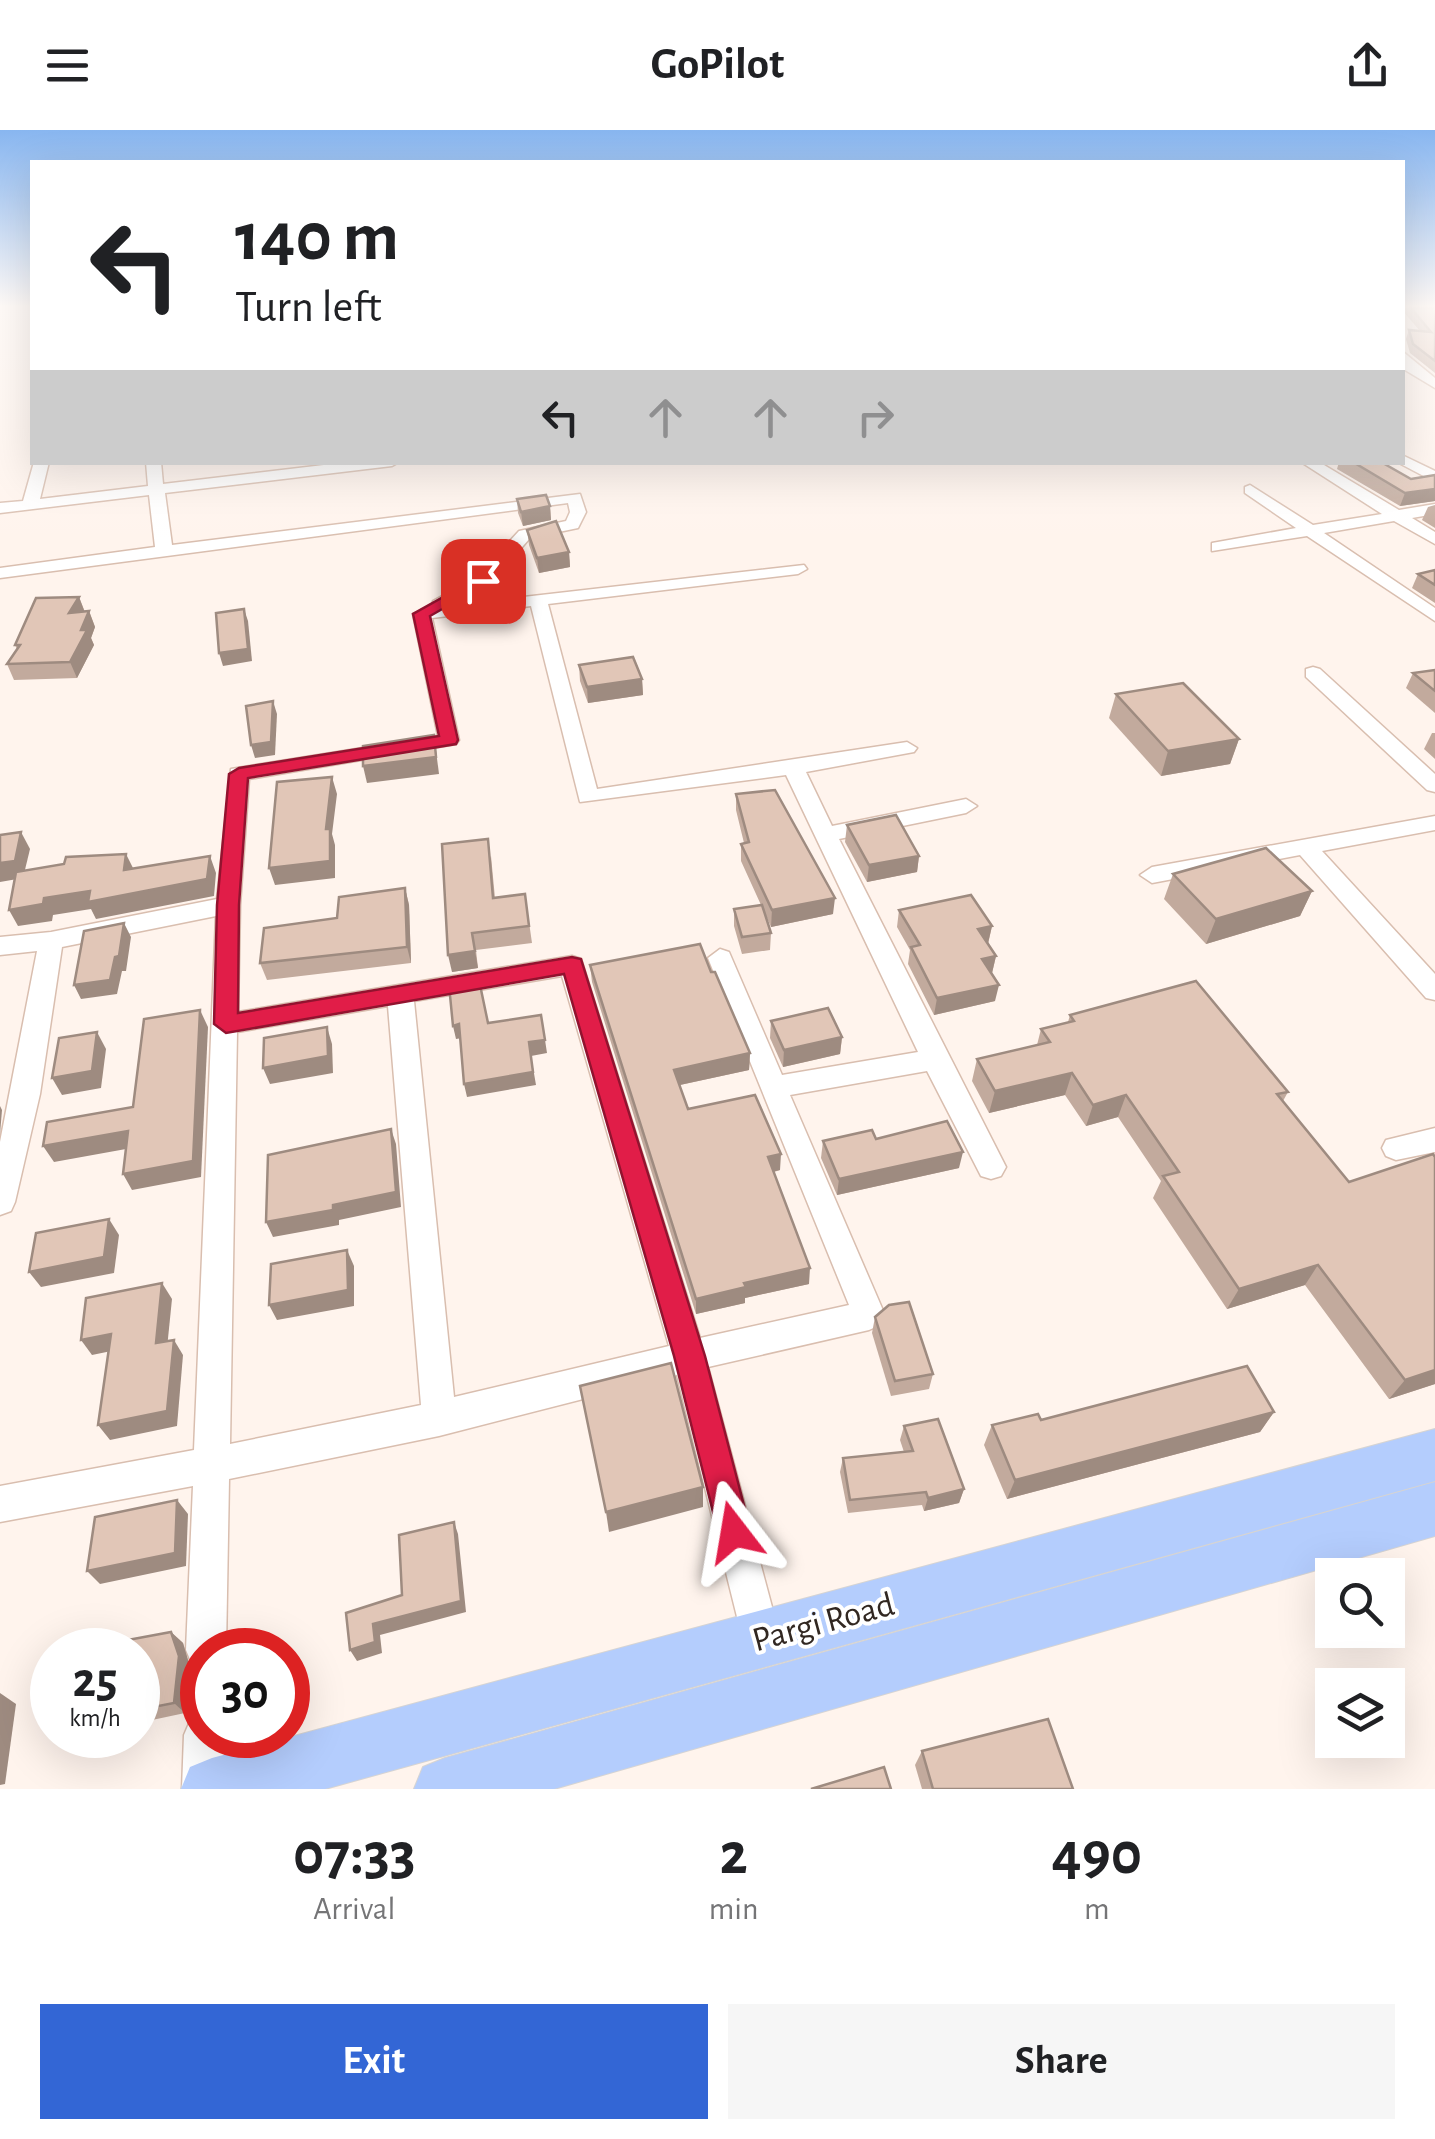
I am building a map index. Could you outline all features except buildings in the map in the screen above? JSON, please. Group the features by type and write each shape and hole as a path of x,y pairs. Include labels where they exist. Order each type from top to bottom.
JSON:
{"main road":[{"name":"Pargi Road","path":"212,1789 1435,1455"},
{"name":"Pargi Road","path":"445,1789 555,1773 1435,1509"}],"street":[{"path":"1405,461 1435,476"},
{"path":"30,505 46,465"},
{"path":"154,465 164,551"},
{"path":"0,508 157,490 254,470 341,465"},
{"path":"1313,465 1435,538"},
{"path":"1250,490 1435,616"},
{"path":"0,572 574,497 578,512 572,525 524,534 483,581 422,614"},
{"path":"1218,548 1435,508"},
{"path":"422,614 798,569"},
{"path":"538,600 588,797 907,748"},
{"path":"207,1628 228,905 239,774 449,740 422,614"},
{"path":"1313,673 1435,785"},
{"path":"793,768 823,835 992,1167"},
{"path":"823,835 966,806"},
{"path":"1152,875 1435,823"},
{"path":"1306,847 1435,991"},
{"path":"0,946 51,941 228,905"},
{"path":"0,1202 13,1097 51,941"},
{"path":"0,1504 211,1466 517,1403 690,1356 869,1315 720,958"},
{"path":"226,1024 572,965 690,1356 762,1637"},
{"path":"400,994 438,1419"},
{"path":"773,1088 935,1059"},
{"path":"1396,1148 1435,1140"},
{"path":"202,1789 203,1758"}],"route":[{"path":"483,581 422,614 449,740 239,774 228,905 226,1024 572,965 690,1356 734,1532"}]}
